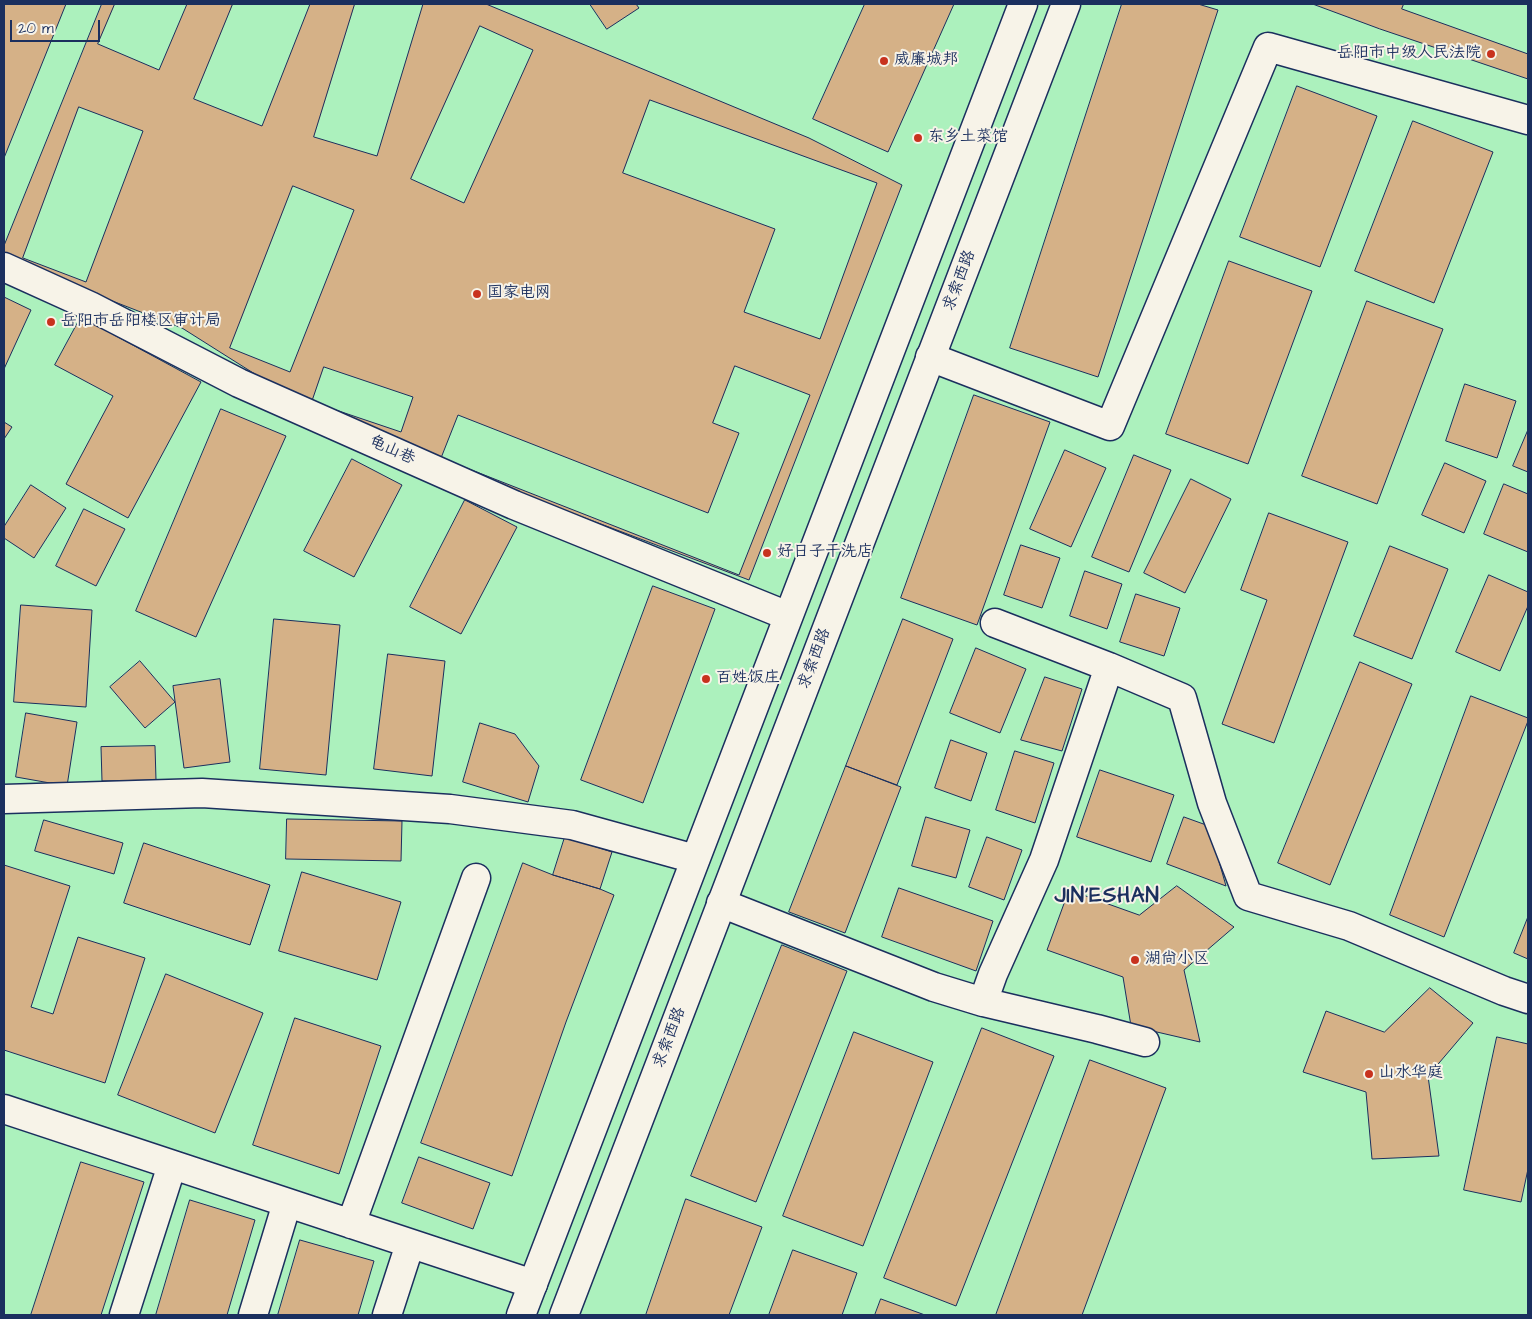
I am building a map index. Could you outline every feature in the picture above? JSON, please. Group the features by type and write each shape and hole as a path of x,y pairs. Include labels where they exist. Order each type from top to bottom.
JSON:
{"street":[{"path":"521,1315 1023,4"},
{"name":"求索西路","path":"564,1315 1066,4"},
{"path":"930,357 1110,426 1268,47 1528,120"},
{"name":"龟山巷","path":"4,268 90,306 248,387 514,505 788,616"},
{"path":"995,624 1109,667 1182,698 1212,803 1248,896 1349,926 1504,991 1528,999"},
{"path":"983,1002 993,974 1044,860 1109,667"},
{"path":"4,799 202,793 450,809 572,825 695,860"},
{"path":"351,1224 476,878"},
{"path":"721,903 934,987 983,1002 1145,1042"},
{"path":"4,1108 533,1284"},
{"path":"124,1315 172,1164"},
{"path":"253,1315 287,1203"},
{"path":"387,1315 410,1244"}],"green space":[{"path":"4,4 1528,4 1528,1315 4,1315"}],"building":[{"path":"4,4 66,4 4,158"},
{"name":"国家电网","path":"102,4 486,4 809,138 902,185 749,580 413,453 277,388 182,328 4,259 4,246"},
{"path":"115,4 187,4 159,70 98,44"},
{"path":"233,4 310,4 262,126 194,99"},
{"path":"355,4 423,4 377,156 314,137"},
{"path":"590,4 636,4 639,8 607,29"},
{"name":"威廉城邦","path":"865,4 954,4 888,152 813,119"},
{"path":"1122,4 1198,4 1218,10 1098,377 1010,348"},
{"name":"岳阳市中级人民法院","path":"1313,4 1528,4 1528,79 1380,29"},
{"path":"1404,4 1528,4 1528,54 1402,9"},
{"path":"480,26 533,50 464,203 411,179"},
{"path":"1297,86 1377,116 1320,267 1240,237"},
{"path":"650,100 877,183 820,339 744,312 775,229 623,173"},
{"path":"79,107 143,131 86,282 23,258"},
{"path":"1413,121 1493,152 1434,303 1355,271"},
{"path":"293,186 354,210 290,372 230,348"},
{"path":"1229,261 1312,291 1248,464 1166,434"},
{"path":"4,297 31,310 4,369"},
{"path":"1367,301 1443,329 1377,504 1302,476"},
{"path":"81,317 201,382 128,518 66,484 113,396 55,365"},
{"path":"735,366 810,395 739,575 441,458 458,415 708,513 739,433 713,423"},
{"path":"324,367 413,397 401,432 312,402"},
{"path":"1465,384 1516,401 1497,458 1446,441"},
{"path":"974,395 1050,422 977,625 901,598"},
{"path":"221,409 286,436 196,637 136,611"},
{"path":"4,422 12,427 4,439"},
{"path":"1528,430 1528,472 1513,466"},
{"path":"1065,450 1106,468 1071,547 1030,529"},
{"path":"1134,455 1171,470 1129,572 1092,557"},
{"path":"352,459 402,485 354,577 304,551"},
{"path":"1445,463 1486,481 1464,533 1422,515"},
{"path":"1191,479 1231,499 1185,593 1144,573"},
{"path":"1504,484 1528,494 1528,552 1484,534"},
{"path":"31,485 66,508 34,558 4,538 4,527"},
{"path":"465,500 517,527 461,634 410,607"},
{"path":"84,509 125,529 96,586 56,566"},
{"path":"1269,513 1348,542 1274,743 1222,724 1267,600 1241,590"},
{"path":"1021,545 1060,558 1042,608 1004,595"},
{"path":"1390,546 1448,569 1412,659 1354,636"},
{"path":"1085,571 1122,584 1107,629 1070,616"},
{"path":"1489,575 1528,592 1528,606 1500,671 1456,652"},
{"path":"653,586 715,609 643,803 581,780"},
{"path":"1136,594 1180,608 1164,656 1120,642"},
{"path":"21,605 92,610 86,707 14,702"},
{"path":"274,619 340,625 326,775 260,769"},
{"path":"903,619 953,639 897,785 846,766"},
{"path":"976,648 1026,669 1000,733 950,713"},
{"path":"388,654 445,661 432,776 374,769"},
{"path":"140,661 175,702 145,728 110,687"},
{"path":"1360,662 1412,684 1330,885 1278,863"},
{"path":"1045,677 1082,689 1062,751 1021,740"},
{"path":"220,679 230,762 184,768 173,686"},
{"path":"1471,696 1528,718 1528,721 1444,937 1390,915"},
{"path":"26,713 77,722 67,786 16,777"},
{"path":"480,723 515,734 539,766 528,802 463,782"},
{"path":"951,740 987,753 971,801 935,788"},
{"path":"155,746 156,780 102,781 101,747"},
{"path":"1015,751 1054,763 1035,823 996,810"},
{"path":"846,766 901,787 845,933 789,912"},
{"path":"1100,770 1174,795 1151,862 1077,837"},
{"path":"926,817 970,830 956,878 912,866"},
{"path":"1184,817 1209,826 1226,886 1167,864"},
{"path":"287,819 402,821 401,861 286,859"},
{"path":"44,820 123,843 114,874 35,851"},
{"path":"565,837 612,852 600,889 553,875"},
{"path":"987,837 1022,850 1004,900 969,887"},
{"path":"144,843 270,885 250,945 124,903"},
{"path":"523,863 614,895 566,1022 512,1176 421,1143"},
{"path":"4,865 70,886 31,1007 53,1014 78,937 145,958 105,1083 4,1050"},
{"path":"302,872 401,902 377,980 279,951"},
{"name":"湖尚小区","path":"1177,886 1234,927 1184,970 1200,1042 1131,1026 1123,977 1047,950 1069,890 1139,915"},
{"path":"899,888 993,921 976,971 882,937"},
{"path":"1528,917 1528,959 1514,953"},
{"path":"782,945 847,971 756,1202 691,1176"},
{"path":"166,974 263,1013 215,1133 118,1095"},
{"name":"山水华庭","path":"1430,988 1473,1023 1428,1076 1439,1156 1372,1159 1366,1092 1303,1072 1326,1011 1384,1032"},
{"path":"295,1018 381,1046 339,1174 253,1145"},
{"path":"982,1028 1054,1056 956,1306 884,1278"},
{"path":"854,1032 933,1062 863,1246 783,1216"},
{"path":"1497,1037 1528,1044 1528,1169 1521,1202 1464,1190"},
{"path":"1090,1060 1166,1088 1082,1315 996,1315"},
{"path":"419,1157 490,1183 473,1229 402,1203"},
{"path":"81,1162 144,1182 101,1315 31,1315"},
{"path":"686,1199 762,1227 729,1315 646,1315"},
{"path":"190,1200 255,1220 227,1315 156,1315"},
{"path":"300,1240 374,1261 358,1315 278,1315"},
{"path":"793,1250 857,1273 842,1315 769,1315"},
{"path":"881,1299 925,1315 875,1315"}],"place":[{"name":"岳阳市中级人民法院","path":"1491,54"},
{"name":"威廉城邦","path":"884,61"},
{"name":"东乡土菜馆","path":"918,138"},
{"name":"国家电网","path":"477,294"},
{"name":"岳阳市岳阳楼区审计局","path":"51,322"},
{"name":"好日子干洗店","path":"767,553"},
{"name":"百姓饭庄","path":"706,679"},
{"name":"湖尚小区","path":"1135,960"},
{"name":"山水华庭","path":"1369,1074"}],"district":[{"name":"JIN'ESHAN","path":"1107,898"}]}
